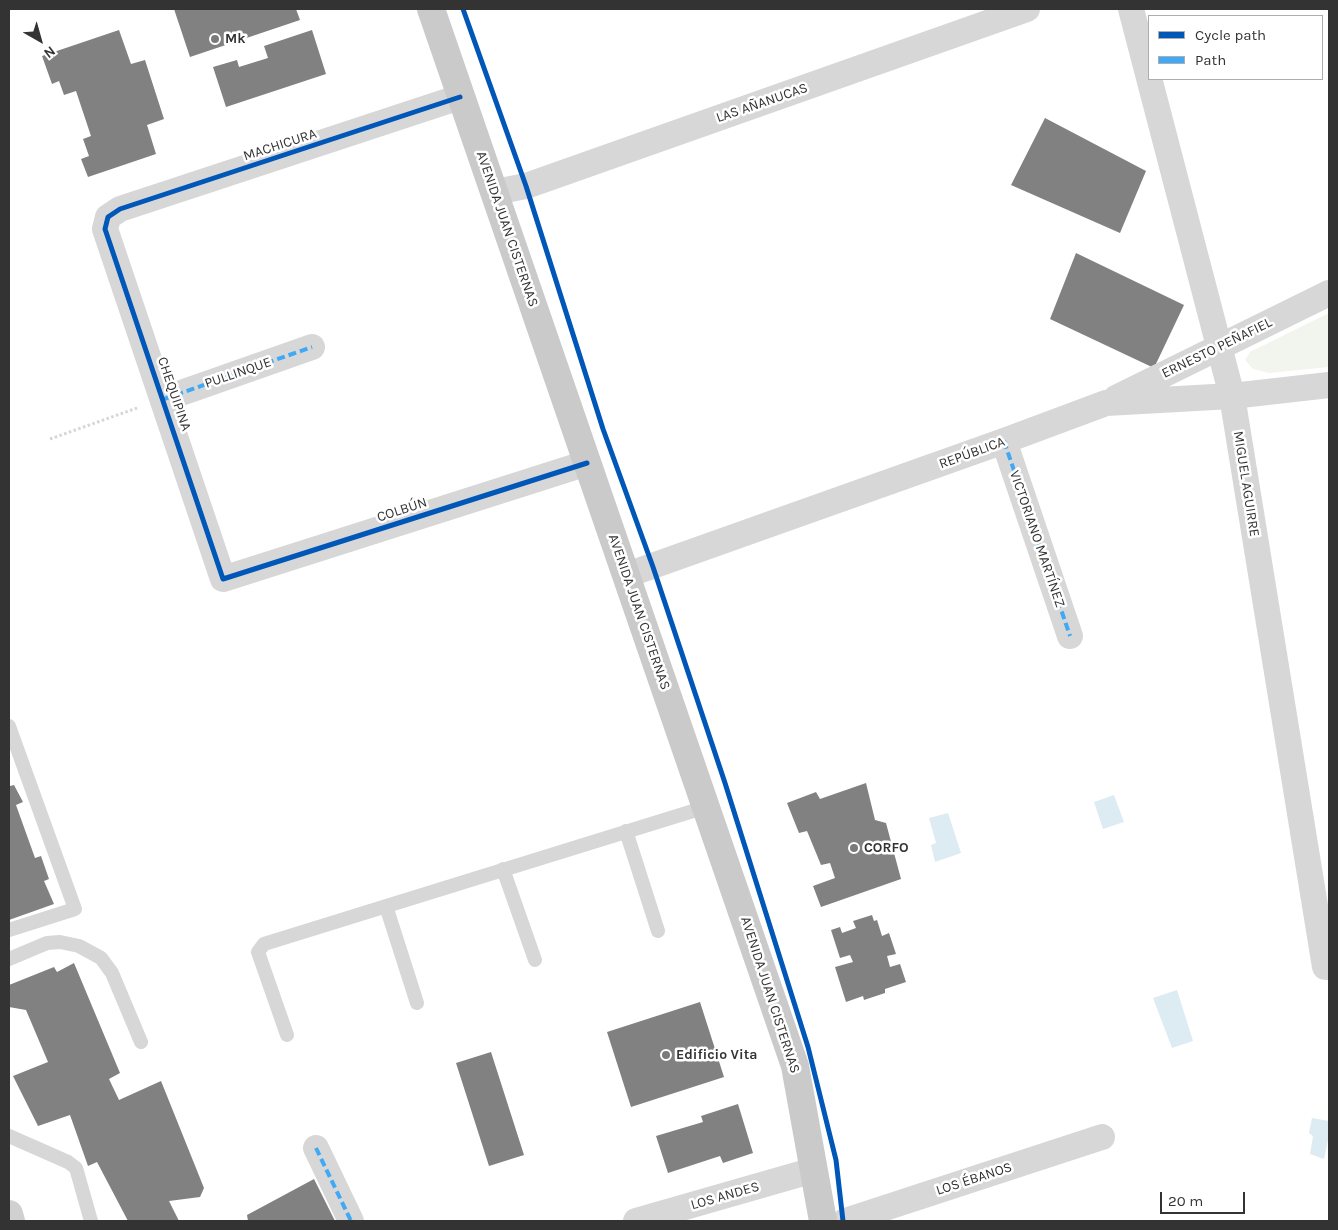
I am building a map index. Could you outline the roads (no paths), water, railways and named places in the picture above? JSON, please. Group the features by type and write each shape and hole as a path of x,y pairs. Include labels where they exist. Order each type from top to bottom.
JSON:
{"main road":[{"name":"AVENIDA JUAN CISTERNAS","path":"431,9 460,97 496,192 795,1066 823,1221"},
{"path":"9,1214 11,1221"}],"street":[{"name":"LAS AÑANUCAS","path":"496,192 526,186 1027,9"},
{"name":"MIGUEL AGUIRRE","path":"1131,9 1148,75"},
{"name":"MIGUEL AGUIRRE","path":"1149,80 1232,396 1327,967"},
{"name":"MACHICURA","path":"108,216 120,209 460,97"},
{"name":"CHEQUIPINA","path":"108,216 105,229 164,399 223,580"},
{"name":"ERNESTO PEÑAFIEL","path":"1106,403 1329,293"},
{"name":"PULLINQUE","path":"164,399 312,347"},
{"name":"REPÚBLICA","path":"626,576 1004,442 1106,403 1232,396 1329,385"},
{"name":"VICTORIANO MARTÍNEZ","path":"1004,442 1070,636"},
{"name":"COLBÚN","path":"223,580 588,463"},
{"name":"LOS ÉBANOS","path":"845,1221 1102,1137"},
{"path":"316,1148 352,1221"},
{"name":"LOS ANDES","path":"636,1221 814,1170"}],"lane":[{"path":"9,726 75,909 9,930"},
{"path":"287,1035 258,952 264,944 706,806"},
{"path":"626,831 658,931"},
{"path":"503,870 535,960"},
{"path":"386,906 417,1002"},
{"path":"9,959 47,943 60,942 79,946 101,958 112,972 141,1042"},
{"path":"9,1136 68,1162 76,1168 91,1221"}],"place":[{"name":"Mk","path":"215,39"},
{"name":"CORFO","path":"854,848"},
{"name":"Edificio Vita","path":"666,1055"}]}
